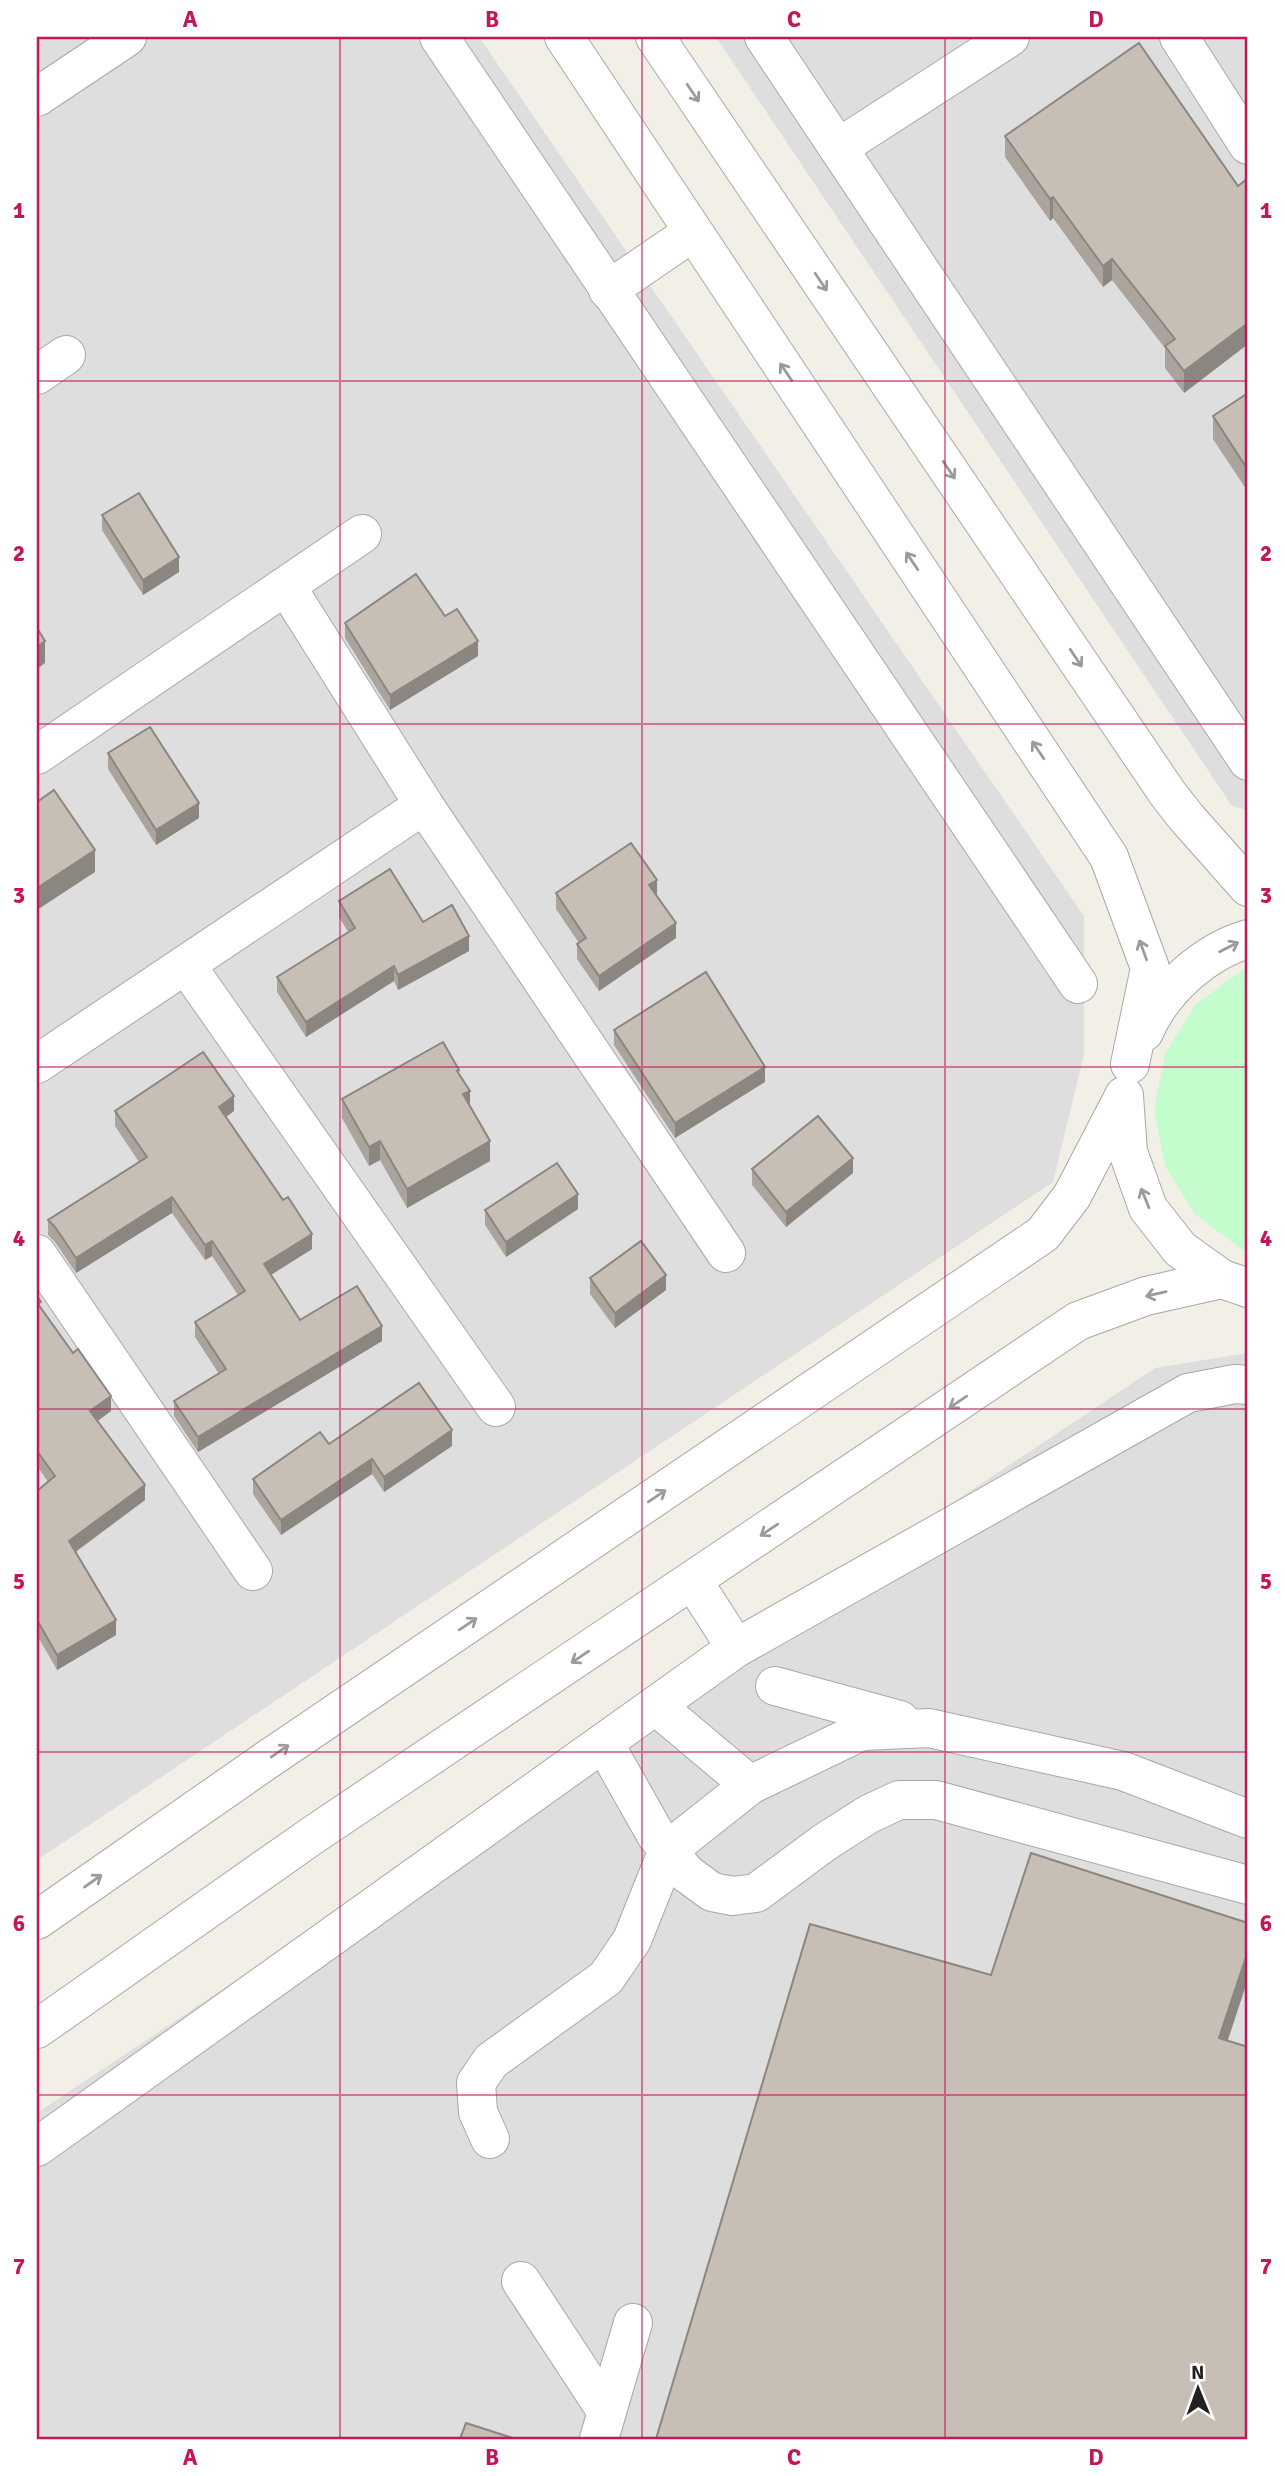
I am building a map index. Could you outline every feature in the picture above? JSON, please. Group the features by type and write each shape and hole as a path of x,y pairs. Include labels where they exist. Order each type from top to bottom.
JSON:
{"street":[{"path":"37,97 127,37"},
{"path":"439,37 1078,984"},
{"path":"564,37 1109,857 1150,968 1127,1080 1128,1152 1149,1208 1180,1249 1235,1283"},
{"path":"655,37 1168,794 1248,887"},
{"path":"764,37 1248,761"},
{"path":"838,148 1010,37"},
{"path":"1179,37 1248,145"},
{"path":"608,290 693,232"},
{"path":"37,755 362,534"},
{"path":"286,586 424,805 726,1252"},
{"path":"37,1064 424,805"},
{"path":"37,1920 264,1762 1043,1234 1072,1196 1127,1080 1151,1015 1186,974 1231,944 1248,939"},
{"path":"186,964 496,1407"},
{"path":"37,1254 253,1571"},
{"path":"37,2029 313,1835 1078,1321 1146,1296 1235,1283"},
{"path":"37,2147 736,1648 1188,1393 1235,1384 1248,1385"},
{"path":"693,1581 736,1648"},
{"path":"775,1686 929,1728 1123,1771 1248,1819"},
{"path":"656,1706 750,1785"},
{"path":"490,2140 478,2112 475,2083 491,2061 606,1978 632,1940 668,1850 750,1785 862,1731 929,1728"},
{"path":"604,1744 656,1835 686,1873 712,1892 733,1896 756,1894 825,1842 869,1814 899,1800 936,1800 1248,1885"},
{"path":"521,2281 603,2426"},
{"path":"603,2426 633,2323"}],"shaded area":[{"path":"37,37 479,37 1084,916 1084,1054 1053,1182 37,1860"},
{"path":"716,37 1248,37 1248,810 1232,806"},
{"path":"1248,1353 1248,2439 37,2439 37,2113 1155,1368"}],"green space":[{"path":"1248,969 1248,1251 1241,1249 1195,1214 1165,1166 1154,1110 1165,1054 1195,1005 1241,971"}],"building":[{"path":"1139,43 1238,186 1248,178 1248,323 1184,371 1165,346 1175,339 1112,259 1103,266 1005,136"},
{"path":"1248,393 1248,470 1213,416"},
{"path":"139,493 179,557 143,580 102,515"},
{"path":"416,574 445,616 457,609 478,641 390,695 345,623"},
{"path":"37,628 45,641 37,647"},
{"path":"150,727 199,803 156,830 108,753"},
{"path":"54,790 95,850 37,888 37,802"},
{"path":"631,843 657,880 649,885 676,923 599,976 577,944 586,938 556,893"},
{"path":"390,869 423,922 452,905 469,936 398,975 394,966 306,1022 277,977 355,928 339,901"},
{"path":"706,972 765,1067 675,1123 614,1030"},
{"path":"443,1042 470,1091 463,1094 490,1141 407,1189 380,1141 369,1147 342,1099"},
{"path":"203,1052 234,1096 219,1107 283,1200 288,1197 312,1234 264,1264 300,1320 357,1286 382,1326 198,1437 174,1401 226,1369 195,1322 245,1291 212,1241 205,1245 172,1197 76,1258 48,1220 147,1157 115,1111"},
{"path":"818,1116 853,1158 786,1212 752,1169"},
{"path":"557,1163 578,1194 506,1242 485,1210"},
{"path":"641,1241 666,1275 615,1313 590,1278"},
{"path":"37,1296 41,1302 38,1304 73,1353 78,1349 111,1396 90,1411 145,1485 69,1541 116,1620 57,1655 37,1620 37,1491 55,1476 37,1451"},
{"path":"419,1383 452,1430 384,1477 372,1459 281,1520 253,1479 320,1432 329,1444"},
{"path":"1031,1853 1248,1923 1248,1951 1219,2038 1248,2047 1248,2439 656,2439 810,1924 991,1975"},
{"path":"466,2423 516,2439 460,2439"}]}
